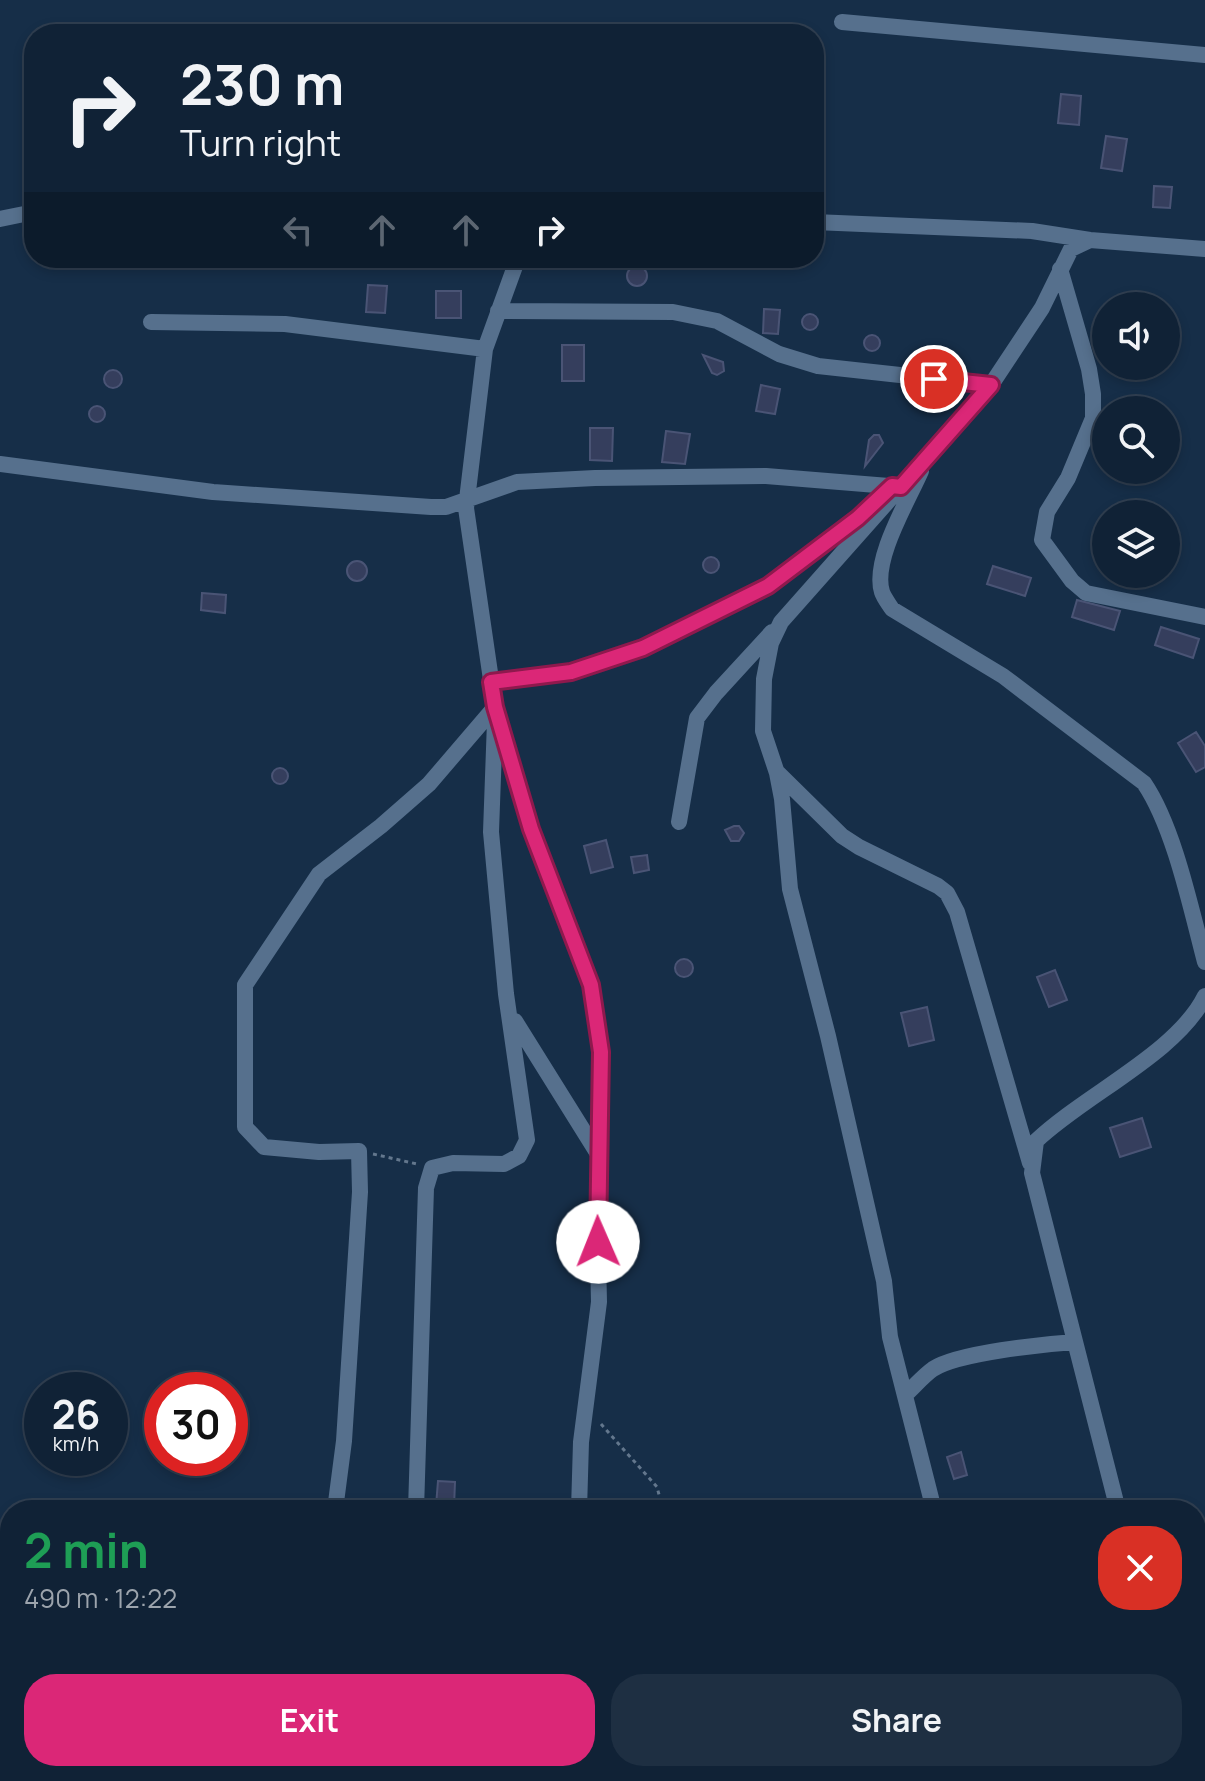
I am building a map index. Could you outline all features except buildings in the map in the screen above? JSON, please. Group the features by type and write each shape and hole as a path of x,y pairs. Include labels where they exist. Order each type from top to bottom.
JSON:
{"street":[{"path":"842,22 1205,55"},
{"path":"0,219 24,214"},
{"path":"824,222 1032,231 1090,240 1205,249"},
{"path":"491,682 571,672 643,648 768,586 858,518 927,458 991,385 1042,308 1071,249 1090,240"},
{"path":"514,268 485,349 467,500 495,707 531,829 591,985 601,1052 599,1302 581,1442 579,1500"},
{"path":"1060,269 1089,369 1093,418 1068,478 1047,512 1042,540 1072,581 1086,593 1205,617"},
{"path":"498,311 673,312 717,321 779,354 818,366 991,385"},
{"path":"151,322 285,324 485,349"},
{"path":"927,458 886,550 882,592 892,609 1003,676 1144,783 1156,801 1166,827 1205,962"},
{"path":"0,464 213,492 446,507 517,482 595,478 766,476 896,486"},
{"path":"679,822 697,718 896,486"},
{"path":"781,622 771,643 764,679 763,731 777,773 790,889 828,1036 881,1265 890,1337 931,1500"},
{"path":"416,1500 425,1204 432,1168 453,1163 504,1164 519,1156 527,1140 509,1013 491,832 495,707"},
{"path":"336,1500 344,1441 360,1192 359,1151 319,1152 264,1147 245,1127 245,985 319,874 429,784 495,707"},
{"path":"777,773 842,836 938,886 947,893 957,912 1032,1173 1115,1500"},
{"path":"1032,1173 1036,1141 1065,1116 1162,1047 1188,1023 1205,996"},
{"path":"509,1013 599,1155"},
{"path":"905,1395 934,1368 974,1356 1075,1342"}],"path":[{"path":"359,1151 432,1168"},
{"path":"586,1408 657,1487 660,1500"}],"route":[{"path":"598,1242 601,1052 591,985 531,829 495,707 491,682 571,672 643,648 768,586 858,518 892,486 901,487 991,385 934,379"}]}
